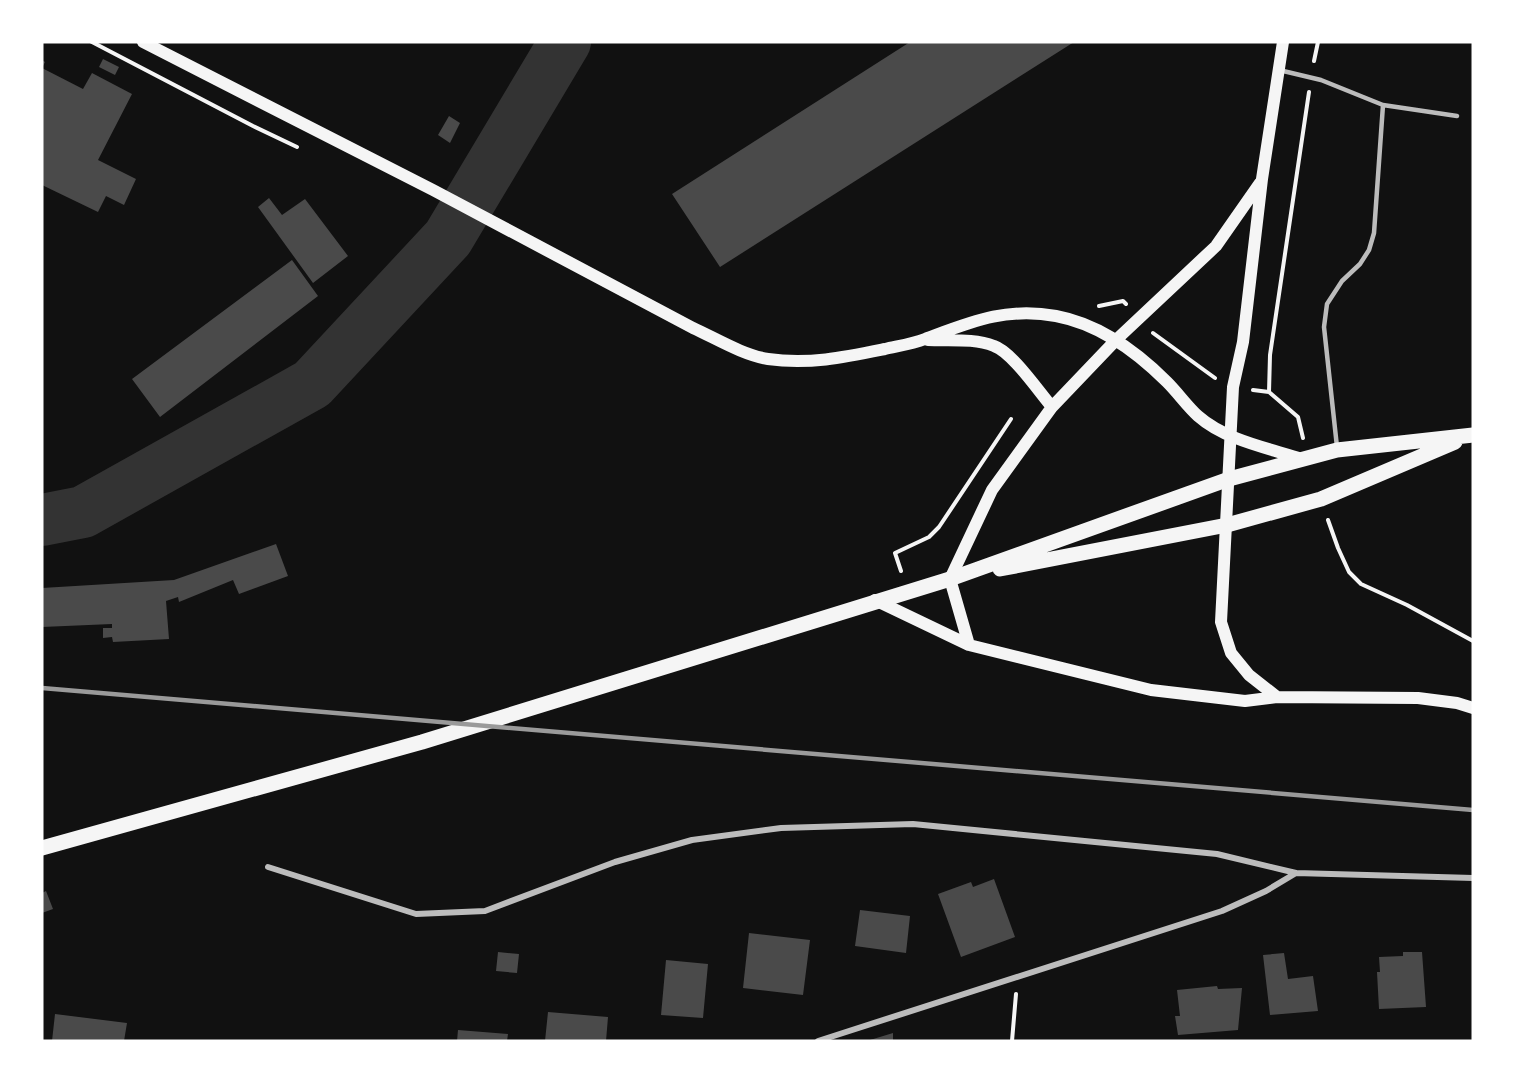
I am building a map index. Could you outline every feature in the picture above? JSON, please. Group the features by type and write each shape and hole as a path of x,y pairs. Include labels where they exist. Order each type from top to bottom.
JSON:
{"main road":[{"path":"143,42 433,190 693,328 731,346 767,359 808,362 836,360 923,340 956,326 1000,314 1028,313 1057,316 1083,323 1116,340 1166,381 1199,417 1231,436 1305,458"},
{"path":"1277,697 1249,675 1232,653 1221,622 1233,387 1243,342 1262,179 1283,42"},
{"path":"969,645 950,579 992,490 1052,407 1116,340 1140,320 1216,246 1262,179"},
{"path":"923,340 982,342 997,346 1010,356 1052,407"},
{"path":"42,848 422,742 875,600 950,579 1229,479 1337,450 1472,435"},
{"path":"950,579 1227,525 1321,499 1472,435"},
{"path":"875,600 969,645 1151,690 1245,701 1277,697 1418,698 1457,703 1473,708"}],"street":[{"path":"268,867 416,914 485,911 615,862 692,840 781,828 913,824 1217,854 1296,873 1473,878"},
{"path":"818,1041 1222,911 1266,891 1296,873"}],"lane":[{"path":"1279,70 1311,78 1383,105 1457,116"},
{"path":"1337,450 1324,327 1327,304 1342,281 1360,264 1369,250 1374,233 1383,105"}],"path":[{"path":"92,42 303,150"},
{"path":"1269,392 1270,355 1318,42"},
{"path":"1090,306 1104,306 1123,301 1152,332 1224,385 1269,392 1298,417 1305,458"},
{"path":"908,591 896,554 929,537 939,527 1011,419"},
{"path":"1321,499 1338,549 1349,572 1361,584 1407,605 1473,641"},
{"path":"1012,1041 1017,978"}],"building":[{"path":"910,42 1074,42 720,267 672,194"},
{"path":"103,59 119,67 115,75 99,67"},
{"path":"42,68 83,89 92,73 132,94 98,160 136,179 124,205 106,196 98,212 42,185"},
{"path":"449,116 460,123 450,143 438,135"},
{"path":"269,198 282,215 305,199 348,256 313,283 258,207"},
{"path":"292,260 318,296 160,417 132,379"},
{"path":"276,544 288,576 239,594 233,580 179,602 178,597 166,601 169,639 113,642 112,637 103,638 103,628 112,628 112,624 42,627 42,588 174,580"},
{"path":"994,879 1015,937 961,957 938,894 971,882 973,887"},
{"path":"46,891 53,909 42,913 42,893"},
{"path":"860,910 910,916 906,953 855,946"},
{"path":"749,933 810,940 803,995 743,988"},
{"path":"498,952 519,954 517,973 496,971"},
{"path":"1403,952 1422,952 1426,1007 1379,1009 1377,972 1380,972 1379,957 1403,956"},
{"path":"1284,953 1288,979 1313,976 1318,1011 1270,1015 1263,955"},
{"path":"666,960 708,964 703,1018 661,1015"},
{"path":"1217,986 1218,989 1242,988 1238,1030 1178,1035 1175,1016 1180,1016 1177,990"},
{"path":"548,1012 608,1017 606,1041 545,1041"},
{"path":"55,1014 127,1023 124,1041 52,1041"},
{"path":"458,1030 508,1034 507,1041 457,1041"},
{"path":"893,1033 893,1041 870,1041 870,1040"}],"waterway":[{"path":"42,520 83,512 312,384 448,238 565,42"}],"railway":[{"path":"42,688 1473,810"}]}
